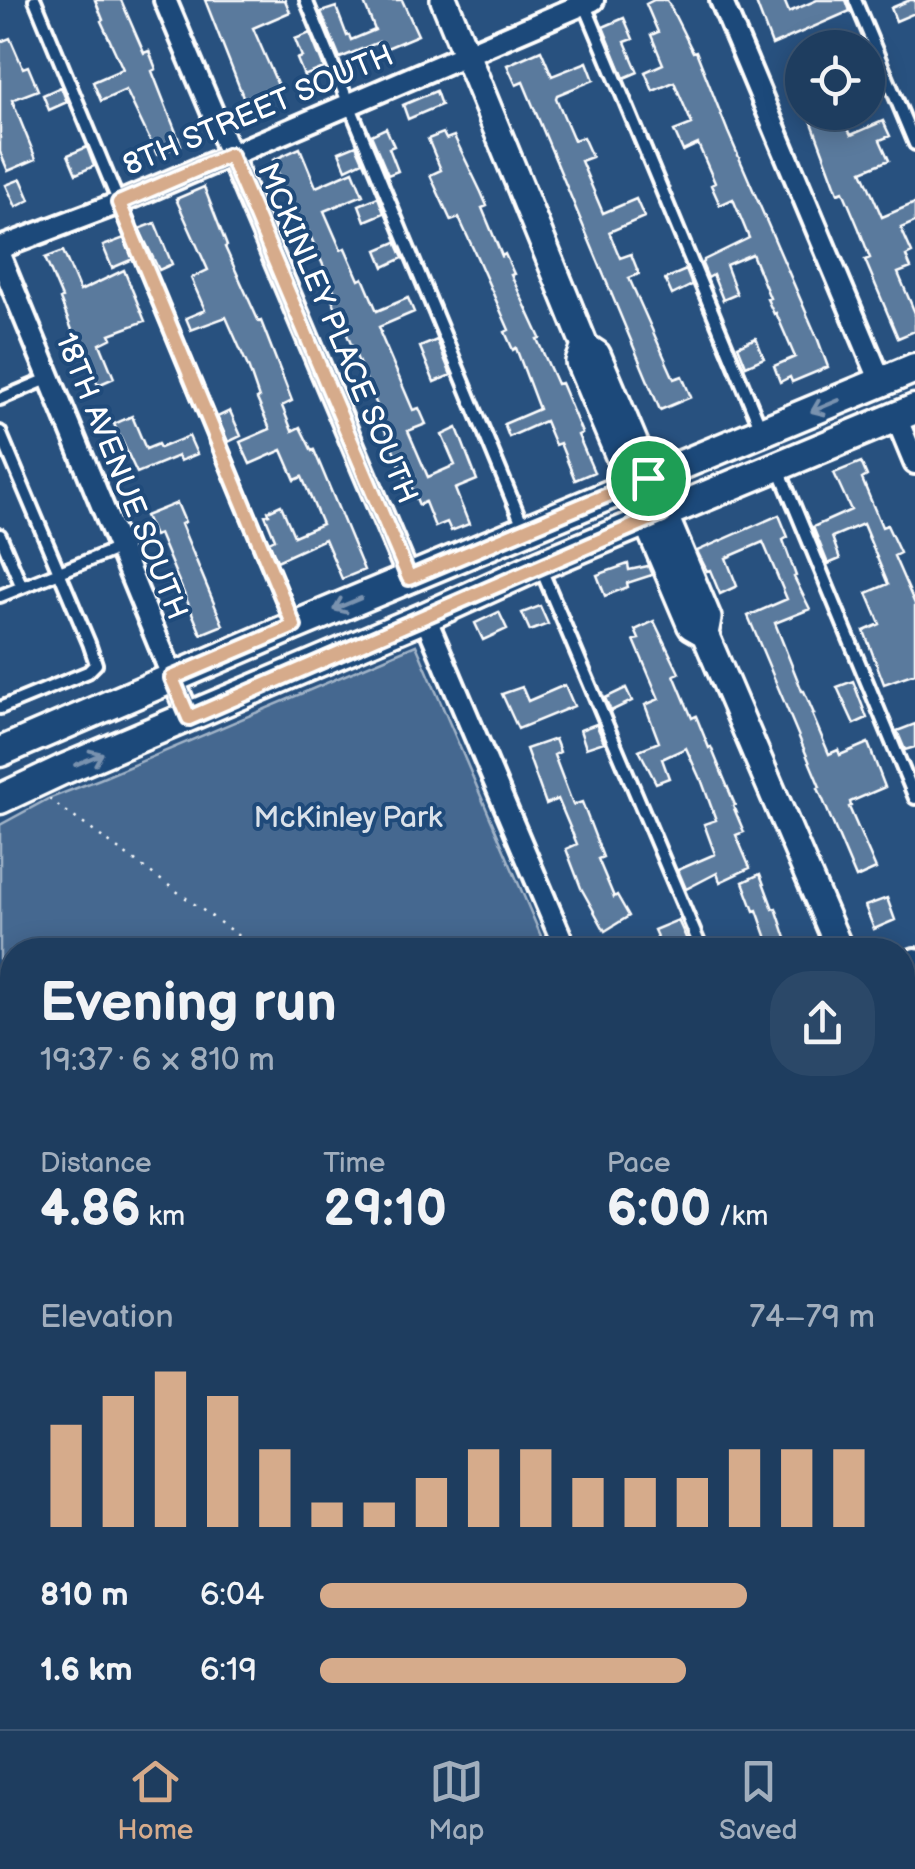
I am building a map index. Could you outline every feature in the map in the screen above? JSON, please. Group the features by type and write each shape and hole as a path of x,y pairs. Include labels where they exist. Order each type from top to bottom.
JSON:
{"main road":[{"path":"0,752 915,368"},
{"path":"0,799 540,565 905,413"}],"street":[{"name":"MCKINLEY PLACE SOUTH","path":"165,0 409,578"},
{"path":"444,0 585,346 579,362 640,482 691,626 706,634 835,938"},
{"path":"721,0 881,382"},
{"name":"8TH STREET SOUTH","path":"0,248 119,203 587,1"},
{"name":"18TH AVENUE SOUTH","path":"0,258 189,718"},
{"path":"905,413 915,463"},
{"path":"425,616 561,938"}],"lane":[{"path":"35,0 294,626"},
{"path":"306,0 525,530"},
{"path":"855,0 915,144"},
{"path":"587,1 762,432"},
{"path":"0,399 50,378"},
{"path":"0,432 96,664 88,672 0,708"},
{"path":"777,466 915,798"},
{"path":"0,535 22,587"},
{"path":"0,596 119,548"},
{"path":"540,565 697,938"}],"path":[{"path":"47,797 241,938"}],"green space":[{"name":"McKinley Park","path":"416,645 542,938 0,938 0,825 48,799"}],"building":[{"path":"95,0 121,0 144,53 149,51 156,69 152,71 181,145 157,155 126,90 101,101 93,82 123,69"},
{"path":"205,0 285,0 290,12 253,28 280,90 246,104"},
{"path":"363,0 402,0 418,35 382,50 379,42 340,58 321,12 336,7 351,40 375,30"},
{"path":"667,0 693,52 696,51 828,367 792,382 790,377 780,382 774,366 795,357 767,299 770,298 752,254 726,265 737,294 723,300 713,275 708,278 702,264 749,238 733,199 720,205 698,144 683,151 674,131 692,124 674,82 653,91 645,72 663,64 651,35 658,32 646,4"},
{"path":"755,0 784,0 789,12 817,0 846,0 850,11 806,30 785,30 785,39 772,45"},
{"path":"915,0 915,13 896,21 891,8"},
{"path":"624,18 633,39 625,42 638,72 624,78 603,27"},
{"path":"310,33 324,68 304,76 295,39"},
{"path":"10,38 38,90 12,100 36,159 8,171 0,152 0,42"},
{"path":"541,50 552,76 587,62 594,80 556,98 574,140 583,137 592,157 581,161 603,213 636,199 644,217 609,232 620,258 631,254 639,274 629,278 674,379 682,376 691,397 660,410 523,82 516,85 507,65"},
{"path":"61,87 67,102 49,110 43,95"},
{"path":"436,91 441,105 408,119 403,105"},
{"path":"885,125 890,136 880,140 889,160 862,171 882,217 915,203 915,222 901,228 912,253 906,256 911,268 898,273 915,313 915,331 898,338 865,260 870,258 859,229 843,191 838,193 815,130 849,130 851,135 862,130 885,130"},
{"path":"386,128 398,171 388,175 371,135"},
{"path":"443,133 446,139 454,136 481,192 487,206 482,208 502,256 505,254 540,338 537,339 582,433 578,435 594,472 575,480 560,443 555,445 545,421 509,437 504,424 539,409 459,218 451,221 430,175 441,170 428,139"},
{"path":"356,145 363,161 346,169 339,152"},
{"path":"87,147 94,166 76,174 68,155"},
{"path":"300,148 316,187 353,171 363,195 324,211 341,250 345,248 359,280 363,278 377,311 408,298 414,312 379,327 380,333 413,410 419,408 426,424 408,431 428,477 455,465 442,435 457,428 477,480 455,489 469,524 451,531 447,522 435,527 425,502 419,505 405,477 329,292 334,290 302,217 296,219 273,160"},
{"path":"21,179 30,200 16,207 6,185"},
{"path":"204,187 225,247 261,321 292,401 282,406 292,431 300,427 314,450 364,570 342,579 325,539 277,561 269,542 275,539 265,515 268,511 281,505 294,536 322,524 302,477 295,480 282,450 250,464 240,442 270,429 226,317 191,330 186,318 205,310 191,278 208,270 176,199"},
{"path":"378,197 384,213 365,221 359,205"},
{"path":"155,223 172,264 159,270 139,229"},
{"path":"124,238 133,259 112,268 103,246"},
{"path":"396,242 403,258 384,267 377,250"},
{"path":"63,251 80,291 124,270 145,321 110,334 112,338 100,344 114,378 98,385 45,258"},
{"path":"686,270 692,285 672,295 665,279"},
{"path":"756,338 764,358 746,366 738,346"},
{"path":"437,340 451,375 434,382 420,347"},
{"path":"230,411 241,436 228,442 217,417"},
{"path":"132,416 146,449 158,444 160,448 189,436 197,454 180,461 178,456 137,473 114,424"},
{"path":"861,462 867,476 862,479 882,527 887,525 900,553 894,556 915,604 915,673 884,684 864,631 880,624 867,593 888,584 863,524 832,537 840,559 828,564 813,527 851,510 834,473"},
{"path":"177,503 185,522 181,524 223,625 201,634 159,534 154,536 145,516"},
{"path":"779,515 788,537 783,540 794,577 810,609 775,623 829,754 838,750 840,755 868,743 885,787 850,802 876,869 856,878 748,616 787,599 763,542 726,558 737,586 720,594 697,551"},
{"path":"628,564 629,570 648,566 652,575 605,596 597,575"},
{"path":"540,606 548,624 530,631 522,613"},
{"path":"499,612 507,629 483,640 475,623"},
{"path":"654,621 679,673 674,675 692,718 696,716 735,805 744,832 736,835 750,868 720,882 717,873 686,889 678,870 715,854 704,824 716,820 686,748 662,759 669,778 656,783 639,750 659,742 645,705 659,699 634,640 639,639 635,630"},
{"path":"853,681 867,718 854,724 837,687"},
{"path":"565,685 574,706 518,729 502,694 522,687 528,701"},
{"path":"626,688 632,701 611,711 605,698"},
{"path":"596,724 604,742 586,748 580,730"},
{"path":"915,724 915,747 905,750 897,731"},
{"path":"555,739 560,752 554,755 573,805 582,802 603,857 598,859 614,897 617,895 629,916 605,931 581,888 566,849 577,844 558,799 546,804 526,749"},
{"path":"760,874 786,938 767,938 743,882"},
{"path":"887,898 895,920 874,929 865,906"},
{"path":"678,920 686,938 658,938 654,930"}],"route":[{"path":"230,155 409,578 648,478 662,514 189,718 172,678 294,626 119,203 230,155"}]}
